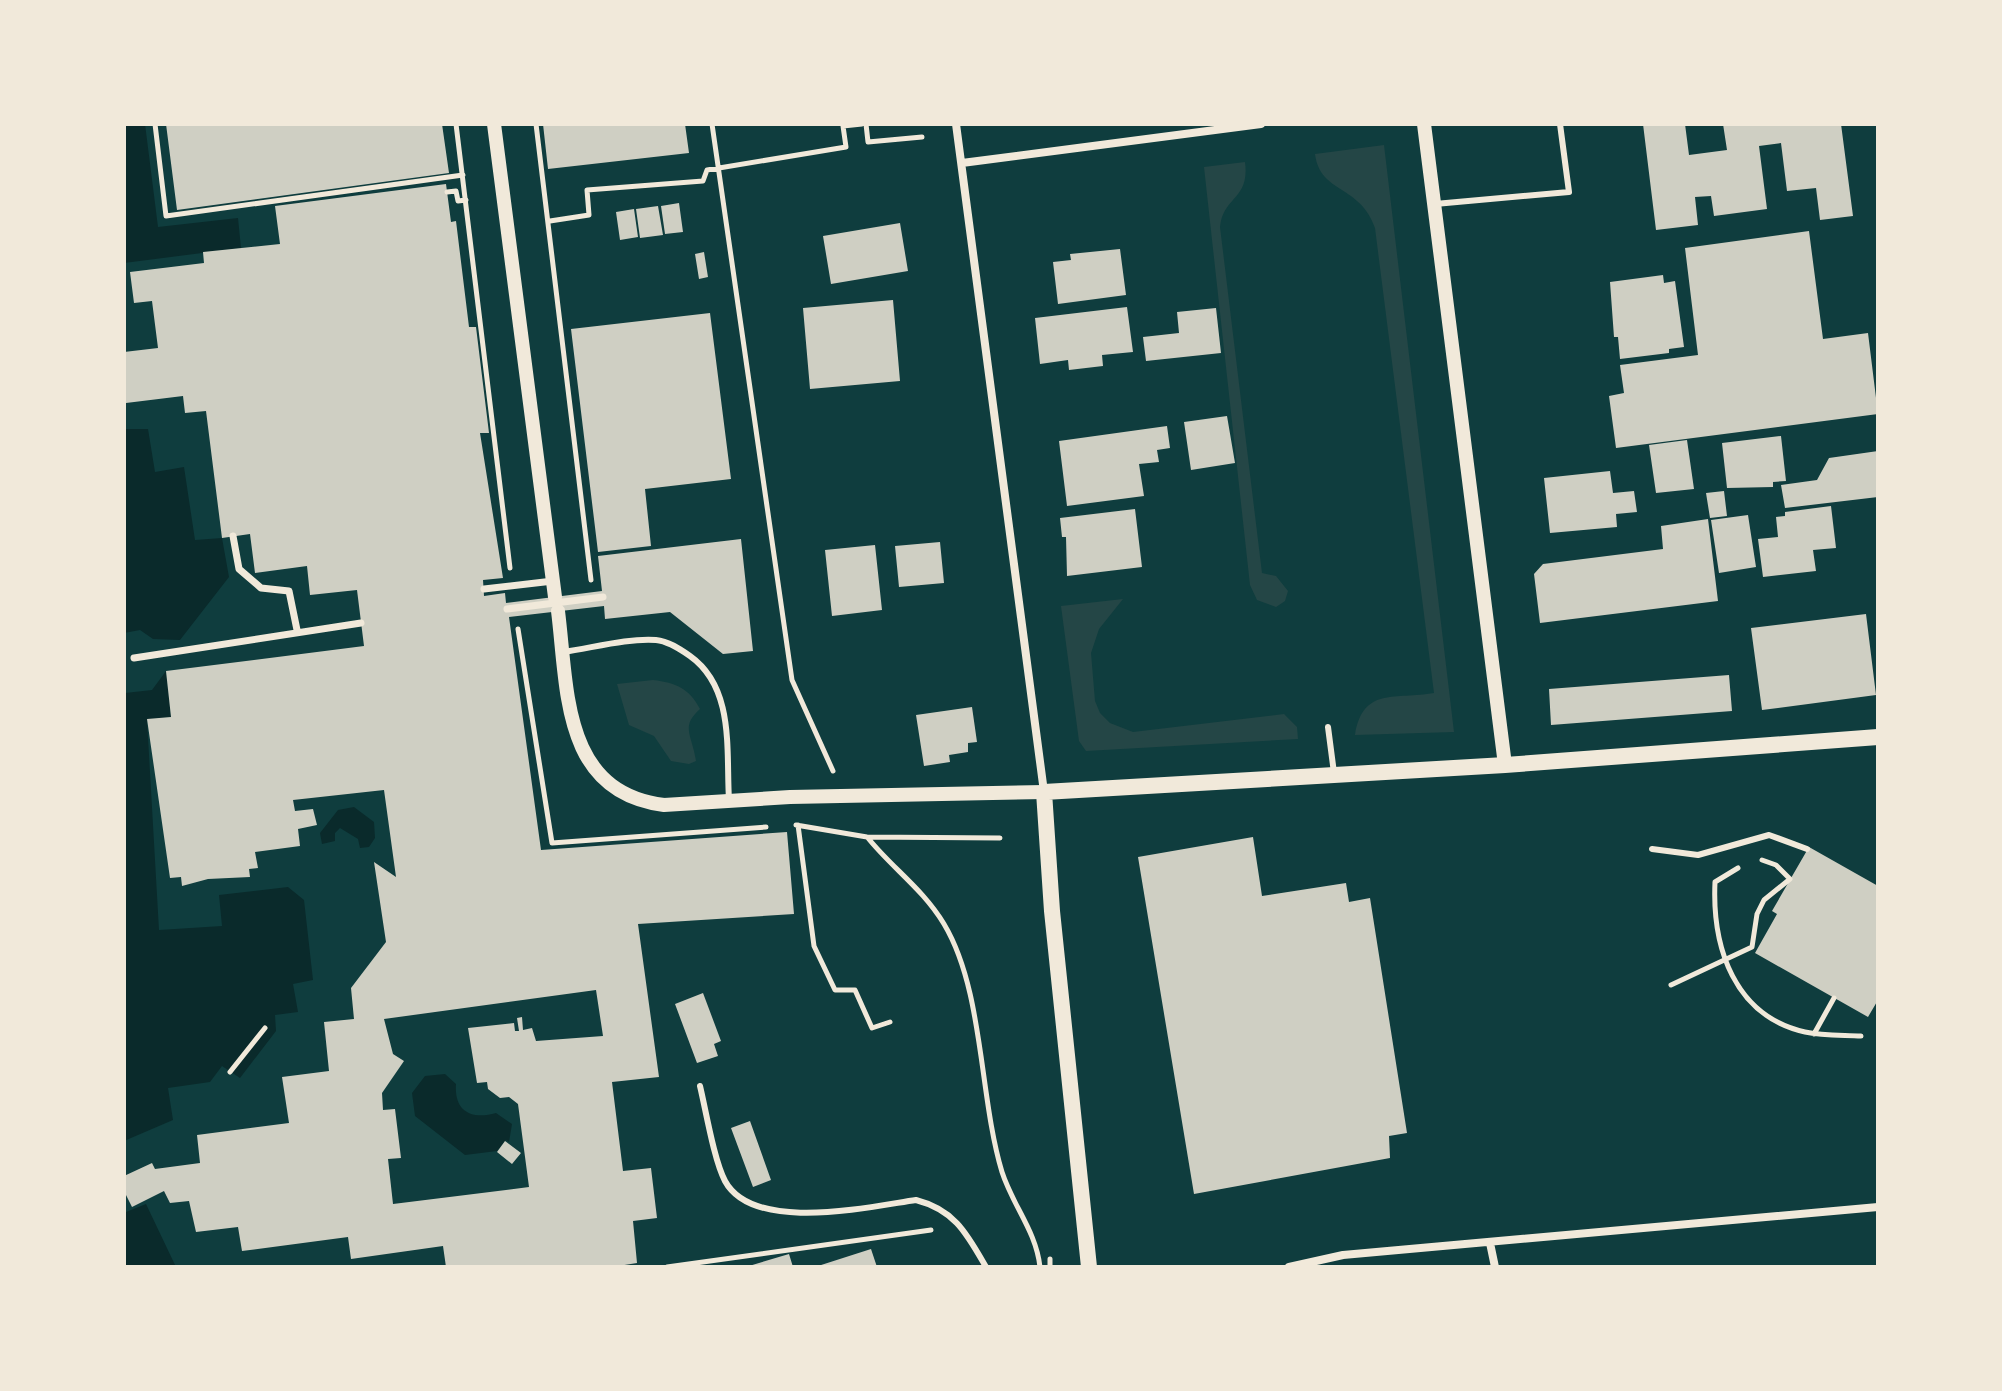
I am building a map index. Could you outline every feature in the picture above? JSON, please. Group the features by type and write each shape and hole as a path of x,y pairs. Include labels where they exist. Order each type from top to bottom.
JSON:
{"main road":[{"path":"1089,1267 1052,911 1044,792 1505,765 1878,737"}],"street":[{"path":"494,124 574,730 584,756 614,787 645,802 664,805 729,800 1044,792 956,124"},
{"path":"962,163 1261,124"},
{"path":"1424,124 1505,765"},
{"path":"233,536 239,569 261,588 289,591 297,630"},
{"path":"484,589 512,586 556,596"},
{"path":"507,609 603,597"},
{"path":"134,658 297,630 361,623"},
{"path":"1289,1267 1343,1255 1878,1207"},
{"path":"1490,1243 1495,1267"}],"lane":[{"path":"1435,204 1569,192 1560,124"},
{"path":"563,652 657,640 679,647 697,661 712,678 721,698 729,800"},
{"path":"1328,727 1334,773"},
{"path":"1652,849 1698,855 1769,835 1807,849"},
{"path":"700,1086 725,1181 742,1199 765,1210 790,1213 916,1200 935,1205 961,1227 986,1267"}],"path":[{"path":"155,124 166,216 463,175"},
{"path":"456,124 512,586"},
{"path":"536,124 592,592"},
{"path":"712,124 716,169 792,680 834,771"},
{"path":"550,221 589,215 587,190 703,181 707,170 846,147 843,126 864,124 868,142 922,137"},
{"path":"447,192 456,191 458,201 466,200"},
{"path":"798,825 814,946 835,990 855,990 872,1028 890,1022"},
{"path":"1000,838 867,837 916,885 951,940 961,965 1002,1171 1037,1244 1040,1267"},
{"path":"560,842 561,849"},
{"path":"1671,985 1724,962 1750,950 1764,900 1790,879 1776,865 1749,862 1715,882 1717,939 1724,962 1743,995 1763,1013 1797,1030 1814,1034 1861,1036"},
{"path":"1814,1034 1834,998"},
{"path":"230,1072 265,1028"},
{"path":"667,1267 961,1227"},
{"path":"1050,1259 1050,1267"}],"shaded area":[{"path":"124,124 145,124 158,227 238,218 241,248 124,263"},
{"path":"1384,145 1454,732 1355,735 1359,719 1373,702 1394,696 1434,693 1375,228 1360,204 1324,176 1315,154"},
{"path":"1245,162 1244,184 1226,209 1220,227 1262,573 1276,576 1288,591 1285,601 1276,607 1257,600 1250,585 1204,167"},
{"path":"124,429 148,429 155,472 184,467 195,540 222,538 229,577 180,640 153,639 140,630 124,633"},
{"path":"1123,599 1099,629 1091,653 1095,701 1100,713 1110,723 1133,732 1284,714 1297,727 1298,739 1086,751 1079,741 1061,606"},
{"path":"166,671 171,717 147,720 159,930 222,926 219,895 288,887 304,900 313,980 293,984 298,1012 275,1015 276,1031 240,1078 222,1066 210,1082 168,1088 173,1120 124,1141 124,690 125,693 152,690"},
{"path":"653,680 681,688 700,709 689,726 696,761 689,764 671,761 654,736 629,725 617,684"},
{"path":"354,807 374,822 375,838 369,847 360,848 358,839 340,828 335,833 335,841 322,844 320,833 338,810"},
{"path":"445,1074 456,1084 458,1101 466,1111 479,1115 496,1113 512,1124 509,1142 506,1140 497,1151 465,1155 415,1116 412,1093 425,1076"},
{"path":"146,1204 176,1267 124,1267 124,1209 126,1212"}],"building":[{"path":"166,124 442,124 449,173 177,210"},
{"path":"543,124 685,124 689,153 548,169"},
{"path":"1643,124 1685,124 1689,155 1727,150 1723,124 1841,124 1853,216 1820,220 1816,188 1787,191 1781,143 1759,146 1767,209 1714,216 1711,196 1695,197 1698,225 1656,230"},
{"path":"446,184 451,222 456,221 469,327 476,327 489,433 480,433 503,578 483,580 484,596 505,593 506,603 602,591 598,556 741,539 753,651 723,654 670,612 605,619 604,606 509,617 541,850 787,832 794,914 638,924 659,1077 612,1082 623,1171 651,1168 657,1218 633,1221 637,1263 612,1267 446,1267 443,1246 351,1259 348,1237 242,1251 238,1227 196,1232 189,1201 170,1203 164,1191 132,1207 124,1191 124,1176 152,1163 155,1169 200,1163 197,1135 289,1123 282,1077 329,1071 324,1022 354,1019 351,988 386,942 374,862 396,877 384,790 293,800 295,811 313,809 317,825 298,829 300,846 255,852 258,868 249,869 250,877 208,879 182,886 181,877 170,878 147,719 171,717 166,671 364,646 357,590 310,595 307,566 255,573 250,534 222,538 206,411 185,413 183,396 126,403 124,352 158,348 152,301 134,303 130,272 204,263 203,252 280,244 275,206","holes":["596,990 603,1036 536,1041 532,1028 523,1030 522,1017 517,1018 519,1031 515,1031 514,1023 468,1028 477,1083 487,1082 488,1089 500,1098 509,1097 518,1104 529,1187 393,1204 388,1159 401,1158 395,1109 383,1110 382,1093 404,1061 393,1054 384,1019"]},
{"path":"679,203 683,232 665,234 661,206"},
{"path":"658,206 663,235 640,238 636,209"},
{"path":"634,209 638,237 620,240 616,212"},
{"path":"900,223 908,271 831,284 823,236"},
{"path":"1809,231 1823,339 1868,333 1878,414 1616,448 1609,396 1624,393 1620,365 1698,355 1685,248"},
{"path":"1120,249 1126,295 1058,304 1053,262 1071,260 1070,254"},
{"path":"704,252 708,277 699,279 695,254"},
{"path":"1663,275 1664,283 1675,281 1684,347 1669,349 1669,353 1620,359 1618,337 1614,337 1610,282"},
{"path":"893,300 900,381 810,389 803,308"},
{"path":"1127,307 1133,352 1102,355 1103,366 1069,370 1068,360 1040,364 1035,318"},
{"path":"1216,308 1221,353 1146,361 1143,337 1179,333 1177,312"},
{"path":"710,313 731,479 645,489 651,546 598,552 571,329"},
{"path":"1227,416 1235,463 1191,470 1184,422"},
{"path":"1167,426 1170,448 1157,450 1159,462 1139,464 1144,496 1067,506 1059,441"},
{"path":"1781,436 1786,481 1773,482 1773,487 1727,488 1722,443"},
{"path":"1687,440 1694,489 1656,493 1649,445"},
{"path":"1878,451 1878,497 1785,508 1781,485 1817,480 1829,458"},
{"path":"1610,471 1613,493 1634,491 1637,512 1616,514 1617,527 1550,533 1544,478"},
{"path":"1724,491 1727,516 1710,518 1706,493"},
{"path":"1831,506 1836,548 1813,550 1816,571 1763,577 1758,539 1778,537 1776,517 1785,516 1785,512"},
{"path":"1135,509 1142,567 1067,576 1066,537 1062,537 1060,518"},
{"path":"1748,515 1756,567 1719,573 1711,520"},
{"path":"1708,519 1718,601 1540,623 1534,574 1543,564 1663,549 1661,526"},
{"path":"940,542 944,583 899,587 895,546"},
{"path":"875,545 882,610 832,616 825,550"},
{"path":"1866,614 1876,695 1762,710 1751,628"},
{"path":"1729,675 1732,711 1551,725 1549,689"},
{"path":"972,707 977,742 968,743 968,752 949,755 950,762 924,766 916,715"},
{"path":"1253,837 1262,896 1346,883 1349,902 1370,898 1407,1133 1389,1136 1390,1158 1194,1194 1138,857"},
{"path":"1809,847 1878,886 1878,1000 1868,1017 1755,953 1777,914 1772,911"},
{"path":"703,993 721,1041 714,1044 718,1056 697,1063 675,1004"},
{"path":"750,1121 771,1180 753,1187 731,1128"},
{"path":"505,1141 521,1153 512,1164 497,1152"},
{"path":"871,1249 877,1267 818,1267 818,1266"},
{"path":"789,1254 793,1267 749,1267 749,1266"}]}
